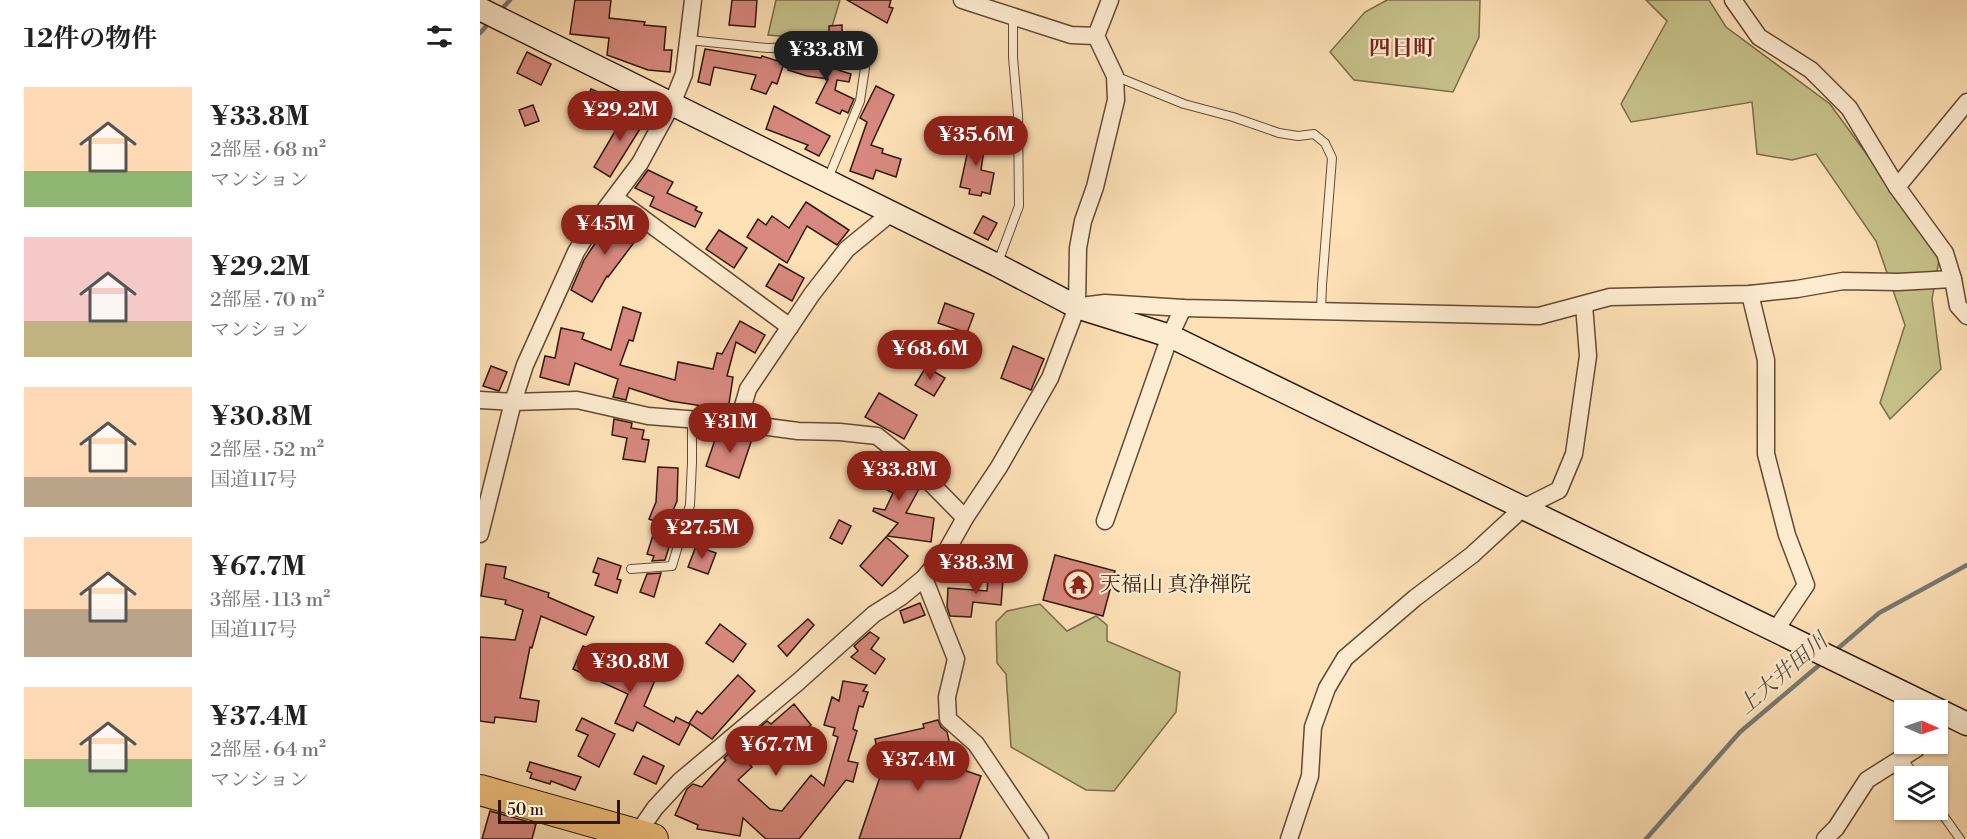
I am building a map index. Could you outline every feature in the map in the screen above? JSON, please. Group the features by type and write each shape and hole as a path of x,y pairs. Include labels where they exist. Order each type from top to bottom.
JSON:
{"highway":[{"path":"480,790 645,837"}],"street":[{"path":"480,534 513,402 525,365 576,252 640,163 672,104 684,74 693,0"},
{"path":"962,0 1071,35 1096,36"},
{"path":"645,837 655,808 680,781 798,682 874,614 901,597 924,578 947,550 1050,378 1077,307 1078,249 1083,221 1095,187 1116,100 1115,76 1096,36 1110,0"},
{"path":"1733,0 1759,37 1810,70 1850,108 1897,187 1945,253 1958,306 1967,316"},
{"path":"480,9 997,265 1077,307 1170,336 1858,671 1910,700"},
{"path":"1897,187 1967,102"},
{"path":"615,198 790,327"},
{"path":"738,423 748,389 812,294 848,249 891,213"},
{"path":"1077,307 1105,303 1183,308 1539,316 1610,297 1750,294 1843,281 1898,282 1953,279"},
{"path":"1750,294 1766,360 1766,454 1787,535 1806,585 1775,631"},
{"path":"1289,839 1310,776 1313,728 1327,688 1345,658 1415,598 1472,555 1523,508 1559,490 1574,454 1588,356 1584,305"},
{"path":"1106,521 1170,336 1183,308"},
{"path":"480,400 513,402 577,400 648,416 738,423 798,431 877,436 911,463 965,518"},
{"path":"924,578 956,659 946,697 948,719 976,744 1041,839"},
{"path":"1948,719 1967,724"},
{"path":"1825,839 1836,828 1867,780 1908,754"}],"lane":[{"path":"997,265 1019,206 1018,115 1013,57 1013,17"},
{"path":"689,40 767,48 824,47 853,55 865,68 860,101 827,181"},
{"path":"1115,76 1185,104 1279,133 1298,136 1314,134 1325,143 1332,158 1321,311"},
{"path":"631,569 672,566 690,505 692,419"},
{"path":"1902,758 1908,766"},
{"path":"1947,820 1960,839"}],"shaded area":[{"path":"776,0 840,0 828,40 768,35"},
{"path":"1387,0 1480,0 1479,37 1453,92 1354,80 1330,52 1365,12"},
{"path":"1646,0 1709,0 1726,27 1830,104 1940,255 1932,299 1941,369 1890,419 1880,403 1905,325 1876,241 1816,154 1792,160 1757,154 1752,102 1631,122 1621,104 1667,21"},
{"path":"1040,604 1067,631 1096,616 1107,625 1107,641 1180,672 1176,712 1114,791 1086,790 1011,747 1006,674 997,663 996,622 1007,611"}],"building":[{"path":"575,0 611,0 609,18 666,27 664,50 672,50 670,72 648,70 607,55 609,38 570,34"},
{"path":"732,0 757,0 755,27 729,25"},
{"path":"847,0 891,0 889,7 893,8 887,23"},
{"path":"842,25 842,45 829,42 829,26"},
{"path":"705,49 761,58 762,56 784,63 777,84 772,82 766,94 751,89 756,75 714,67 710,85 698,82"},
{"path":"527,52 551,64 541,85 517,73"},
{"path":"830,55 840,58 838,70 851,74 849,82 837,80 835,90 854,99 848,113 842,110 840,114 816,103 828,79 788,70 792,58 821,65 822,56 830,57"},
{"path":"876,86 894,95 871,145 883,149 882,153 901,159 896,177 876,170 873,179 850,171 867,122 860,118"},
{"path":"591,89 605,95 597,114 583,108"},
{"path":"533,105 539,121 525,126 519,110"},
{"path":"774,106 830,136 819,156 805,149 808,145 766,129"},
{"path":"633,108 648,116 610,177 594,167 624,116 628,118"},
{"path":"991,120 1006,121 1005,135 990,135"},
{"path":"966,133 986,136 981,170 994,173 990,194 982,192 981,196 969,194 970,189 960,187 968,150 964,150"},
{"path":"648,170 673,182 667,193 697,207 695,210 702,213 695,227 650,206 654,197 635,188"},
{"path":"806,202 849,230 837,245 807,226 787,263 747,237 758,219 766,225 772,216 789,228"},
{"path":"616,212 642,232 607,276 592,302 571,290 584,260"},
{"path":"983,216 997,223 988,240 974,233"},
{"path":"719,230 747,248 734,268 706,249"},
{"path":"779,264 804,278 792,301 766,286"},
{"path":"945,303 974,314 967,333 938,323"},
{"path":"623,307 641,313 633,341 629,340 620,365 675,380 678,362 713,369 717,353 722,354 740,321 765,335 755,353 736,342 727,376 733,377 728,410 670,401 629,388 626,400 613,397 618,379 575,363 569,385 540,377 545,356 555,358 561,328 584,333 582,339 611,350"},
{"path":"1013,346 1044,359 1031,390 1001,378"},
{"path":"491,366 507,372 499,391 483,386"},
{"path":"926,367 945,378 934,396 915,385"},
{"path":"879,393 917,415 904,439 865,417"},
{"path":"614,419 632,423 631,428 644,430 642,439 649,440 645,462 623,459 627,438 612,435"},
{"path":"728,433 753,436 739,478 706,466 717,434 726,438"},
{"path":"867,456 914,481 920,487 906,513 934,518 931,542 887,536 898,523 873,511 874,508 885,510 893,493 858,475"},
{"path":"658,467 678,468 677,501 668,522 676,525 665,560 652,561 654,556 647,554 654,532 661,534 665,525 649,519 656,502"},
{"path":"839,520 851,526 842,544 830,538"},
{"path":"886,537 908,556 882,586 860,566"},
{"path":"696,546 716,553 708,574 688,567"},
{"name":"天福山 真浄禅院","path":"1055,555 1115,571 1103,616 1043,600"},
{"path":"598,558 621,566 617,579 621,580 617,593 595,585 599,574 593,572"},
{"path":"486,564 506,567 504,578 549,593 548,597 594,617 586,635 541,616 532,648 530,647 520,698 539,701 536,722 495,717 494,723 480,721 480,637 515,640 523,610 505,604 506,600 481,596"},
{"path":"989,566 1004,567 1001,605 973,602 971,617 950,616 947,607 948,588 987,591"},
{"path":"661,573 654,597 640,592 647,574"},
{"path":"920,603 925,615 904,623 900,611"},
{"path":"808,619 814,625 787,656 778,646"},
{"path":"720,624 746,644 733,662 706,643"},
{"path":"870,632 879,638 871,649 885,659 875,674 851,657 858,651 854,646"},
{"path":"583,646 656,678 644,706 674,722 676,717 690,724 679,745 637,722 633,731 615,723 628,694 573,669"},
{"path":"738,675 755,691 712,739 689,723 697,711 702,714"},
{"path":"843,681 867,685 863,691 868,692 863,707 859,706 853,729 857,731 848,761 858,763 853,782 846,780 799,839 766,839 743,818 740,836 697,829 698,825 675,815 687,789 693,784 702,787 726,760 724,758 767,721 771,724 794,704 811,725 791,742 783,732 749,764 752,767 738,780 770,809 782,811 811,775 824,786 838,737 833,735 835,728 824,725 832,697 839,701"},
{"path":"582,718 615,734 599,767 578,756 588,735 576,730"},
{"path":"938,720 947,732 950,745 891,759 948,778 952,766 981,776 960,839 859,839 882,771 875,739 924,728 923,724"},
{"path":"643,756 664,766 656,784 634,774"},
{"path":"530,762 581,777 575,790 551,781 550,784 530,778 532,773 527,771"},
{"path":"490,811 536,824 532,839 482,839"}],"waterway":[{"path":"500,11 510,0"},
{"path":"480,33 490,22"},
{"name":"上大井田川","path":"1835,651 1879,613 1967,565"},
{"name":"上大井田川","path":"1646,839 1740,732 1824,661"}],"place":[{"name":"天福山 真浄禅院","path":"1079,585"}],"district":[{"name":"四日町","path":"1402,48"}]}
